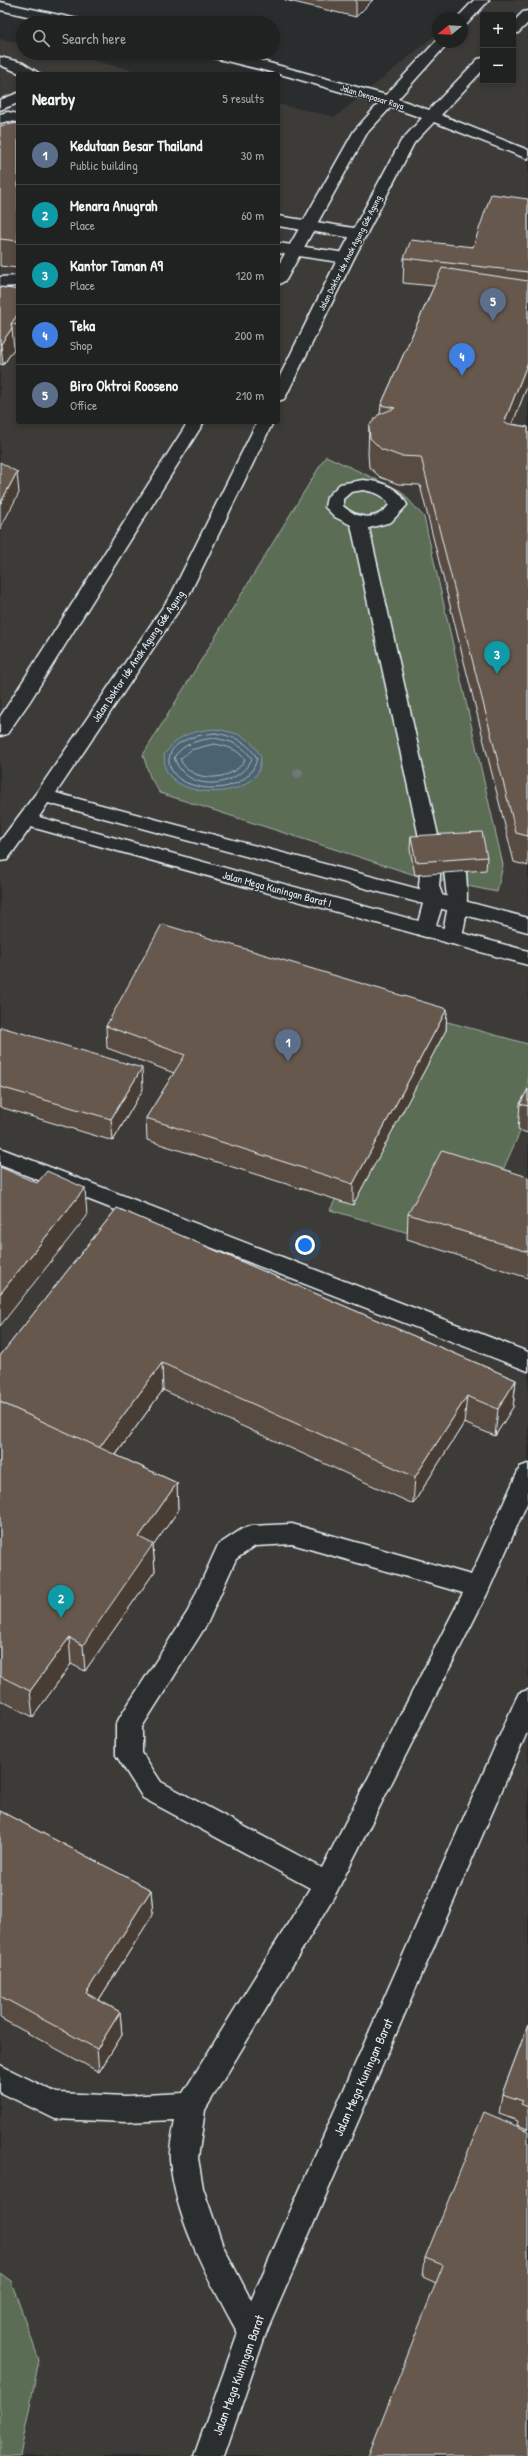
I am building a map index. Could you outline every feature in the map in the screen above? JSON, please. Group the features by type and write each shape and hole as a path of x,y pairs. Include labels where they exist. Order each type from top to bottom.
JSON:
{"main road":[{"path":"468,15 482,0"},
{"path":"0,6 45,16"},
{"path":"516,27 528,15"},
{"path":"280,277 310,226 361,131 386,101 436,48"},
{"name":"Jalan Denpasar Raya","path":"237,60 386,101 471,129 528,155"},
{"path":"0,61 18,66 29,72"},
{"name":"Jalan Doktor Ide Anak Agung Gde Agung","path":"280,392 346,258 408,141 480,65"},
{"path":"5,113 16,99"},
{"path":"280,221 360,234"},
{"path":"280,248 346,258"},
{"path":"0,282 16,281"},
{"path":"0,730 26,694 195,424"},
{"name":"Jalan Doktor Ide Anak Agung Gde Agung","path":"0,855 44,796 180,595 265,424"},
{"path":"359,522 423,820 432,851 429,886 434,900 426,930"},
{"path":"44,796 528,925"},
{"name":"Jalan Mega Kuningan Barat I","path":"27,820 528,958"},
{"path":"423,820 452,854 458,906 452,937"},
{"path":"0,1156 528,1362"},
{"path":"252,2331 211,2252 188,2188 184,2158 191,2106 326,1884 478,1587 528,1474"},
{"path":"326,1884 152,1790 129,1755 129,1725 198,1617 227,1552 251,1536 292,1534 478,1587"},
{"name":"Jalan Mega Kuningan Barat","path":"209,2456 252,2331 528,1701"},
{"path":"0,2078 56,2106 126,2109 191,2106"}],"shaded area":[{"path":"479,0 528,0 528,2456 0,2456 0,39 16,42 16,60 91,60 142,72 16,72 16,424 280,424 280,104 335,117 432,38 432,48 468,48 468,12 464,12"}],"green space":[{"path":"326,456 401,491 424,517 503,865 497,892 418,876 160,793 150,777 143,755"},
{"path":"426,1016 528,1044 528,1114 467,1250 330,1210"},
{"path":"0,2273 11,2281 39,2360 20,2456 0,2456"}],"water":[{"path":"214,729 242,736 252,744 261,757 258,772 250,781 239,787 226,791 211,792 197,790 184,786 173,779 166,770 165,765 164,755 169,748 180,738 186,735 198,731"}],"building":[{"path":"16,123 16,241 0,239 0,126"},
{"path":"491,194 528,199 528,272 404,258 411,240 473,247"},
{"path":"442,268 528,281 528,362 504,423 528,427 528,836 516,833 421,457 400,456 381,449 370,438 369,426 378,415 395,408 381,405"},
{"path":"0,287 16,290 16,317 11,324 12,328 0,344"},
{"path":"16,317 16,325 11,324"},
{"path":"0,462 17,472 0,504"},
{"path":"482,832 487,857 416,862 411,836"},
{"path":"162,924 447,1009 353,1184 146,1118 185,1055 106,1026"},
{"path":"1,1027 142,1068 111,1119 0,1087"},
{"path":"528,1089 528,1106 520,1104"},
{"path":"442,1150 528,1177 528,1252 408,1214"},
{"path":"0,1167 37,1183 47,1171 85,1188 0,1294"},
{"path":"117,1208 516,1380 498,1409 467,1396 415,1477 162,1363 99,1448 0,1402 0,1356"},
{"path":"0,1402 177,1483 139,1537 153,1544 83,1645 69,1638 30,1691 0,1676"},
{"path":"0,1811 151,1890 86,1993 120,2012 97,2049 0,1996"},
{"path":"528,2025 528,2107 521,2104 523,2101 502,2094"},
{"path":"484,2112 528,2131 528,2456 368,2456 443,2265 425,2258"}],"place":[{"name":"Biro Oktroi Rooseno","path":"493,321"},
{"name":"Teka","path":"462,376"},
{"name":"Kantor Taman A9","path":"497,674"},
{"name":"Kedutaan Besar Thailand","path":"288,1062"},
{"name":"Menara Anugrah","path":"61,1618"}]}
